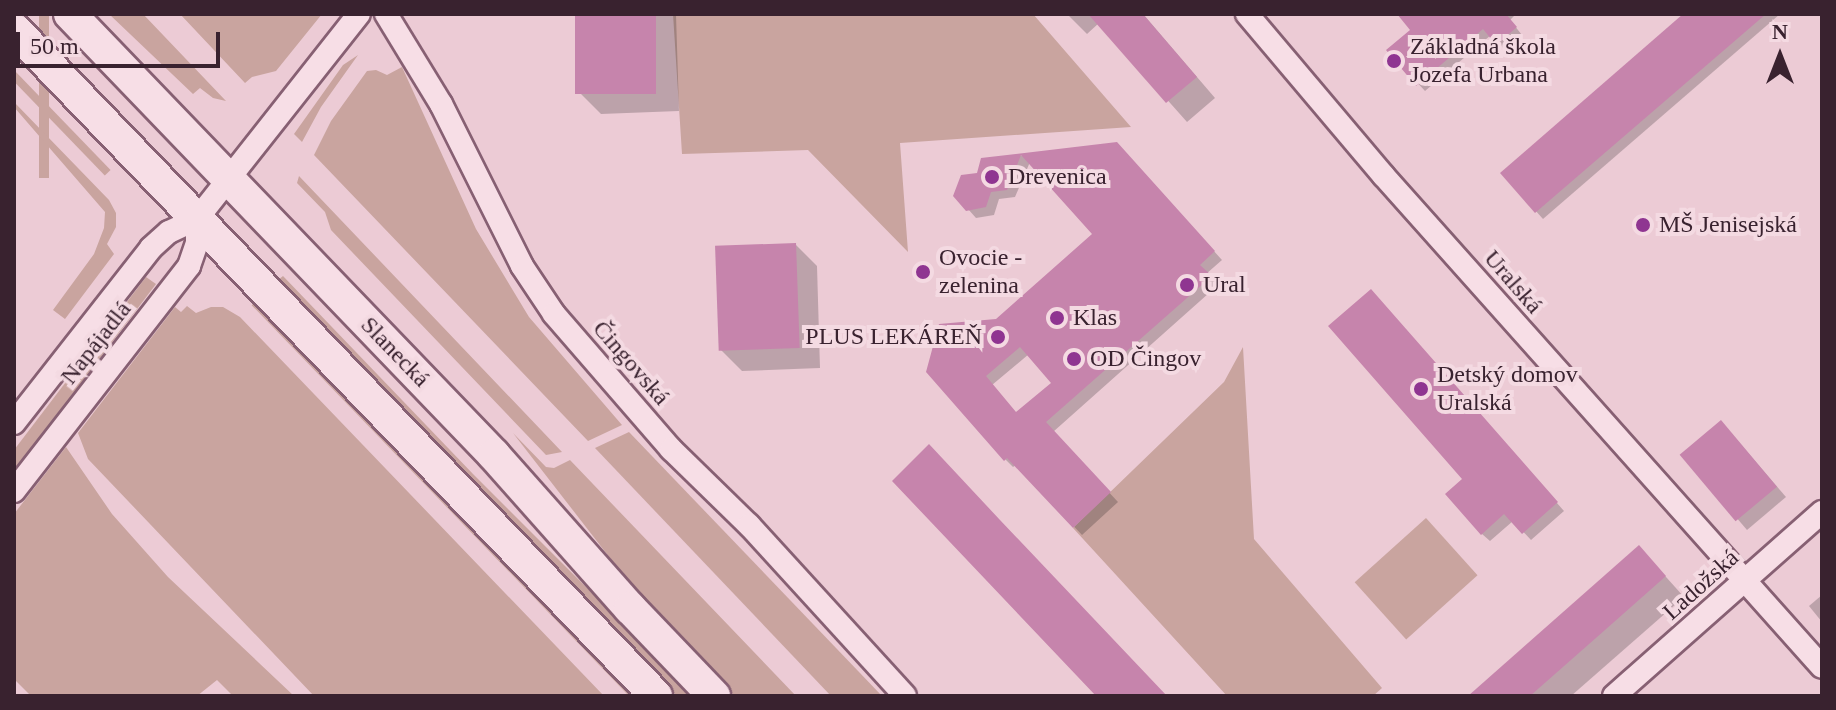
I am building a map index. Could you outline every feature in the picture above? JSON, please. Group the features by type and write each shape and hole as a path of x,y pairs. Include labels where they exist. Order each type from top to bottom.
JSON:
{"main road":[{"name":"Slanecká","path":"70,14 494,455 630,608 714,696"},
{"name":"Slanecká","path":"14,29 656,696"}],"street":[{"name":"Napájadlá","path":"14,423 151,248 169,232 197,219 359,14"},
{"name":"Čingovská","path":"386,14 441,104 522,266 554,314 671,449 749,525 905,696"},
{"name":"Uralská","path":"1247,14 1383,175 1822,667"},
{"name":"Napájadlá","path":"14,491 189,266 197,243 197,219"},
{"name":"Ladožská","path":"1614,696 1822,512"}],"shaded area":[{"path":"39,14 49,14 49,178 39,178"},
{"path":"109,14 143,14 226,101 213,98 200,88 193,94"},
{"path":"180,14 322,14 276,71 252,77 245,83"},
{"path":"673,14 1033,14 1131,127 900,143 908,252 808,150 682,154"},
{"path":"358,55 321,107 302,142 294,134 343,65"},
{"path":"402,67 476,229 529,317 622,425 588,441 314,155 331,121 367,71 376,70 387,75"},
{"path":"14,70 111,170 105,176 14,82"},
{"path":"14,102 109,200 116,213 116,227 107,244 114,254 65,319 53,310 94,254 104,228 105,212 14,107"},
{"path":"299,176 562,452 546,455 331,230 325,212 297,183"},
{"path":"283,276 473,474 695,696 677,696 278,280"},
{"path":"146,277 156,284 14,472 14,450"},
{"path":"256,301 636,694 629,696 252,305"},
{"path":"187,306 196,313 211,307 223,307 240,317 604,696 314,696 88,459 78,433 175,307 181,312"},
{"path":"1243,347 1254,539 1382,688 1373,696 1227,696 1073,528 1224,382"},
{"path":"629,432 882,696 831,696 595,448"},
{"path":"513,433 546,467 554,468 570,460 796,696 735,696 641,598"},
{"path":"66,447 112,514 168,577 294,696 233,696 217,680 197,696 31,696 14,679 14,514"},
{"path":"1426,518 1478,575 1406,639 1355,582"}],"building":[{"path":"575,14 656,14 656,94 575,94"},
{"path":"1088,14 1143,14 1197,77 1166,103"},
{"path":"1397,14 1506,14 1517,27 1496,45 1483,29 1416,86 1386,50 1410,30"},
{"path":"1683,14 1766,14 1535,213 1500,173"},
{"path":"1117,142 1215,251 1200,265 1212,276 1046,422 1111,492 1073,528 1007,458 1004,461 926,372 939,324 996,319 1092,234 1021,155 1007,190 991,192 986,207 966,211 953,196 961,175 977,173 981,158","holes":["1020,347 1051,383 1016,412 986,376"]},
{"path":"796,243 800,348 719,351 715,246"},
{"name":"Detský domov Uralská","path":"1371,289 1558,502 1522,534 1504,514 1481,535 1445,494 1462,479 1328,326"},
{"path":"1721,420 1777,487 1736,521 1680,455"},
{"path":"929,444 1167,696 1096,696 892,481"},
{"path":"1639,545 1666,576 1605,630 1530,696 1468,696"}],"place":[{"name":"Základná škola Jozefa Urbana","path":"1394,61"},
{"name":"Drevenica","path":"992,177"},
{"name":"MŠ Jenisejská","path":"1643,225"},
{"name":"Ovocie - zelenina","path":"923,272"},
{"name":"Ural","path":"1187,285"},
{"name":"Klas","path":"1057,318"},
{"name":"PLUS LEKÁREŇ","path":"998,337"},
{"name":"OD Čingov","path":"1074,359"},
{"name":"Detský domov Uralská","path":"1421,389"}]}
